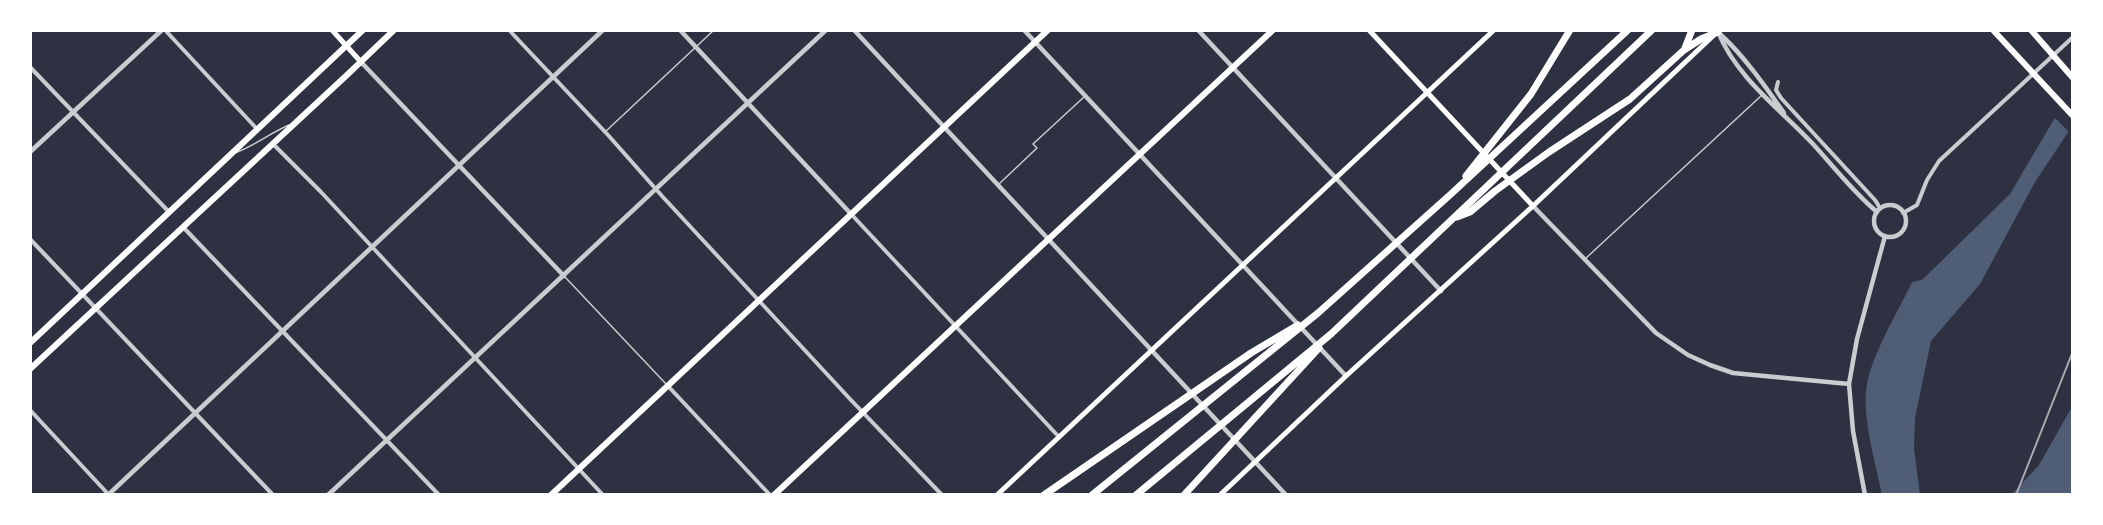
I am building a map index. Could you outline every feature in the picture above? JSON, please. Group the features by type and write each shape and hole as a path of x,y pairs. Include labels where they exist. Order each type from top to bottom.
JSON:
{"highway":[{"path":"1451,194 1531,94 1570,30"},
{"path":"1092,495 1318,314 1628,30"},
{"path":"1136,495 1331,334 1652,30"},
{"path":"1684,50 1692,30"},
{"path":"1452,219 1470,212 1549,152 1630,99 1684,50 1718,31"},
{"path":"1044,495 1251,353 1318,314"},
{"path":"1184,495 1331,334"}],"main road":[{"path":"332,30 361,62"},
{"path":"30,343 363,30"},
{"path":"30,369 393,30"},
{"path":"551,495 1048,30"},
{"path":"772,495 1273,30"},
{"path":"1369,30 1533,206"},
{"path":"997,495 1494,30"},
{"path":"1993,30 2073,117"},
{"path":"2031,30 2073,78"},
{"path":"1220,495 1346,376 1533,206 1718,31"}],"street":[{"path":"30,152 163,30 257,129"},
{"path":"509,30 862,412 942,495"},
{"path":"30,410 109,495 603,30"},
{"path":"680,30 1059,437"},
{"path":"328,495 826,30"},
{"path":"854,30 1286,495"},
{"path":"1024,30 1346,376"},
{"path":"1198,30 1441,291"},
{"path":"1718,31 1726,51 1763,95 1879,210"},
{"path":"1718,31 1747,63 1789,120"},
{"path":"1903,213 1917,205 1927,180 1939,161 2073,37"},
{"path":"361,62 564,276"},
{"path":"30,67 169,212"},
{"path":"1778,82 1776,90 1781,98 1875,200 1879,210"},
{"path":"273,144 603,495"},
{"path":"1890,205 1900,208 1903,213 1906,223 1903,230 1896,235 1880,234 1875,226 1875,216 1879,210 1890,205"},
{"path":"1533,206 1656,333 1688,355 1733,373 1849,384"},
{"path":"183,227 439,495"},
{"path":"1865,495 1853,431 1849,384 1857,339 1885,236"},
{"path":"30,239 273,495"},
{"path":"667,386 772,495"}],"lane":[{"path":"605,132 714,30"},
{"path":"998,185 1037,148 1034,144 1085,95"},
{"path":"1584,260 1763,95"},
{"path":"229,156 250,147 273,132 296,123"},
{"path":"564,276 667,386"}],"water":[{"path":"2073,92 2073,125 2035,182 1980,284 1931,341 1915,418 1914,448 1920,495 1882,495 1866,410 1867,384 1880,346 1912,282 1922,280 2010,194"},
{"path":"2073,405 2073,495 2011,495 2039,465"}],"pier":[{"path":"2073,89 2073,131 2071,134 2053,116"}],"railway":[{"path":"2016,495 2073,351"}]}
